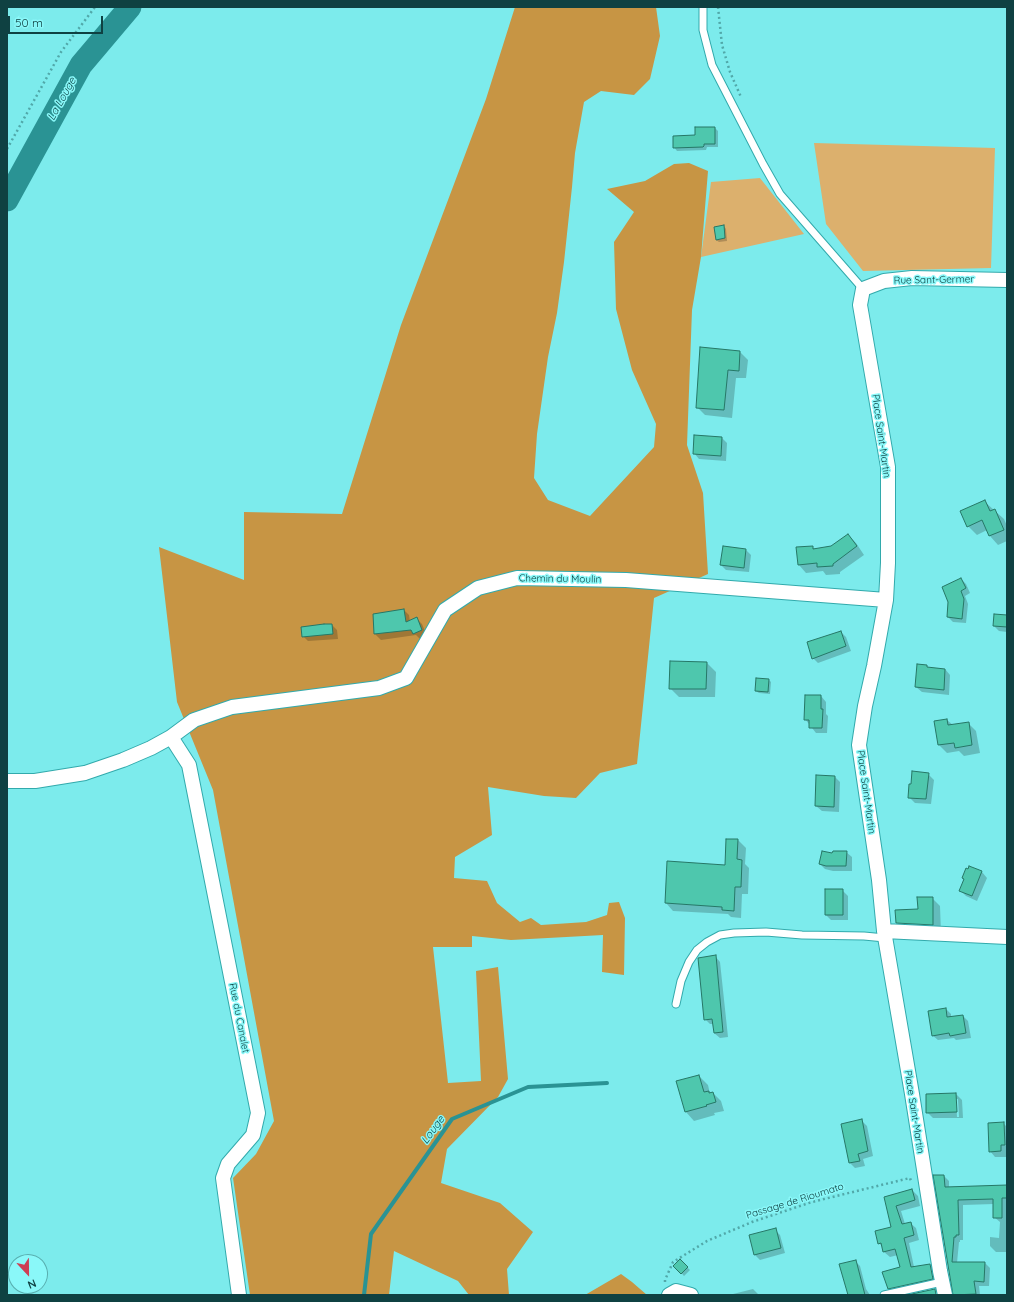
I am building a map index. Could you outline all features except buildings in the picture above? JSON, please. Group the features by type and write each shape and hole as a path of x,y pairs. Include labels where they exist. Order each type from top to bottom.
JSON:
{"street":[{"name":"Rue Sant-Germer","path":"863,289 884,281 912,278 1007,280"},
{"name":"Place Saint-Martin","path":"863,289 860,305 888,467 888,563 886,600 865,706 859,746 879,880 884,935 912,1094 943,1289"},
{"name":"Chemin du Moulin","path":"7,781 35,781 85,773 123,760 171,737 194,720 232,707 379,688 406,678 445,610 478,588 517,578 626,580 886,600"},
{"name":"Rue du Canalet","path":"171,737 189,765 258,1113 253,1135 228,1164 223,1178 239,1295"},
{"path":"884,935 1007,937"},
{"path":"667,1291 676,1291 691,1295"}],"lane":[{"path":"703,7 703,30 712,65 780,194 863,289"},
{"path":"676,1004 681,981 689,962 697,950 707,942 720,935 766,932 802,935 884,935"},
{"path":"884,1295 943,1289"}],"path":[{"path":"7,148 60,52 95,7"},
{"path":"718,7 722,45 730,72 743,101"},
{"name":"Passage de Rioumato","path":"667,1291 665,1280 673,1262 706,1241 752,1222 812,1202 910,1178 913,1185"}],"shaded area":[{"path":"515,7 656,7 660,36 650,79 634,95 601,91 584,102 575,153 564,262 557,313 548,357 537,434 534,478 548,500 590,516 654,447 656,424 632,370 616,309 614,242 634,212 607,189 645,181 674,164 689,163 708,171 701,257 692,310 687,445 703,493 708,574 654,598 637,764 600,773 576,798 544,796 488,787 492,835 455,857 454,878 487,881 497,903 520,922 531,918 541,925 586,922 607,915 609,903 619,902 625,918 624,975 602,972 603,935 511,940 472,936 472,947 433,947 448,1083 481,1081 476,971 498,967 508,1079 498,1097 447,1149 441,1183 500,1203 533,1232 507,1269 509,1295 469,1295 458,1281 394,1251 389,1295 250,1295 233,1178 256,1154 274,1121 213,790 177,702 159,547 244,580 244,512 342,514 401,325 486,99"},
{"path":"814,143 995,148 991,268 863,271 826,224"},
{"path":"760,178 804,234 701,257 711,182"},
{"path":"621,1274 647,1295 585,1295"}],"waterway":[{"name":"La Louge","path":"7,200 81,65 130,7"},
{"name":"Louge","path":"364,1295 371,1234 452,1119 528,1087 607,1083"}]}
